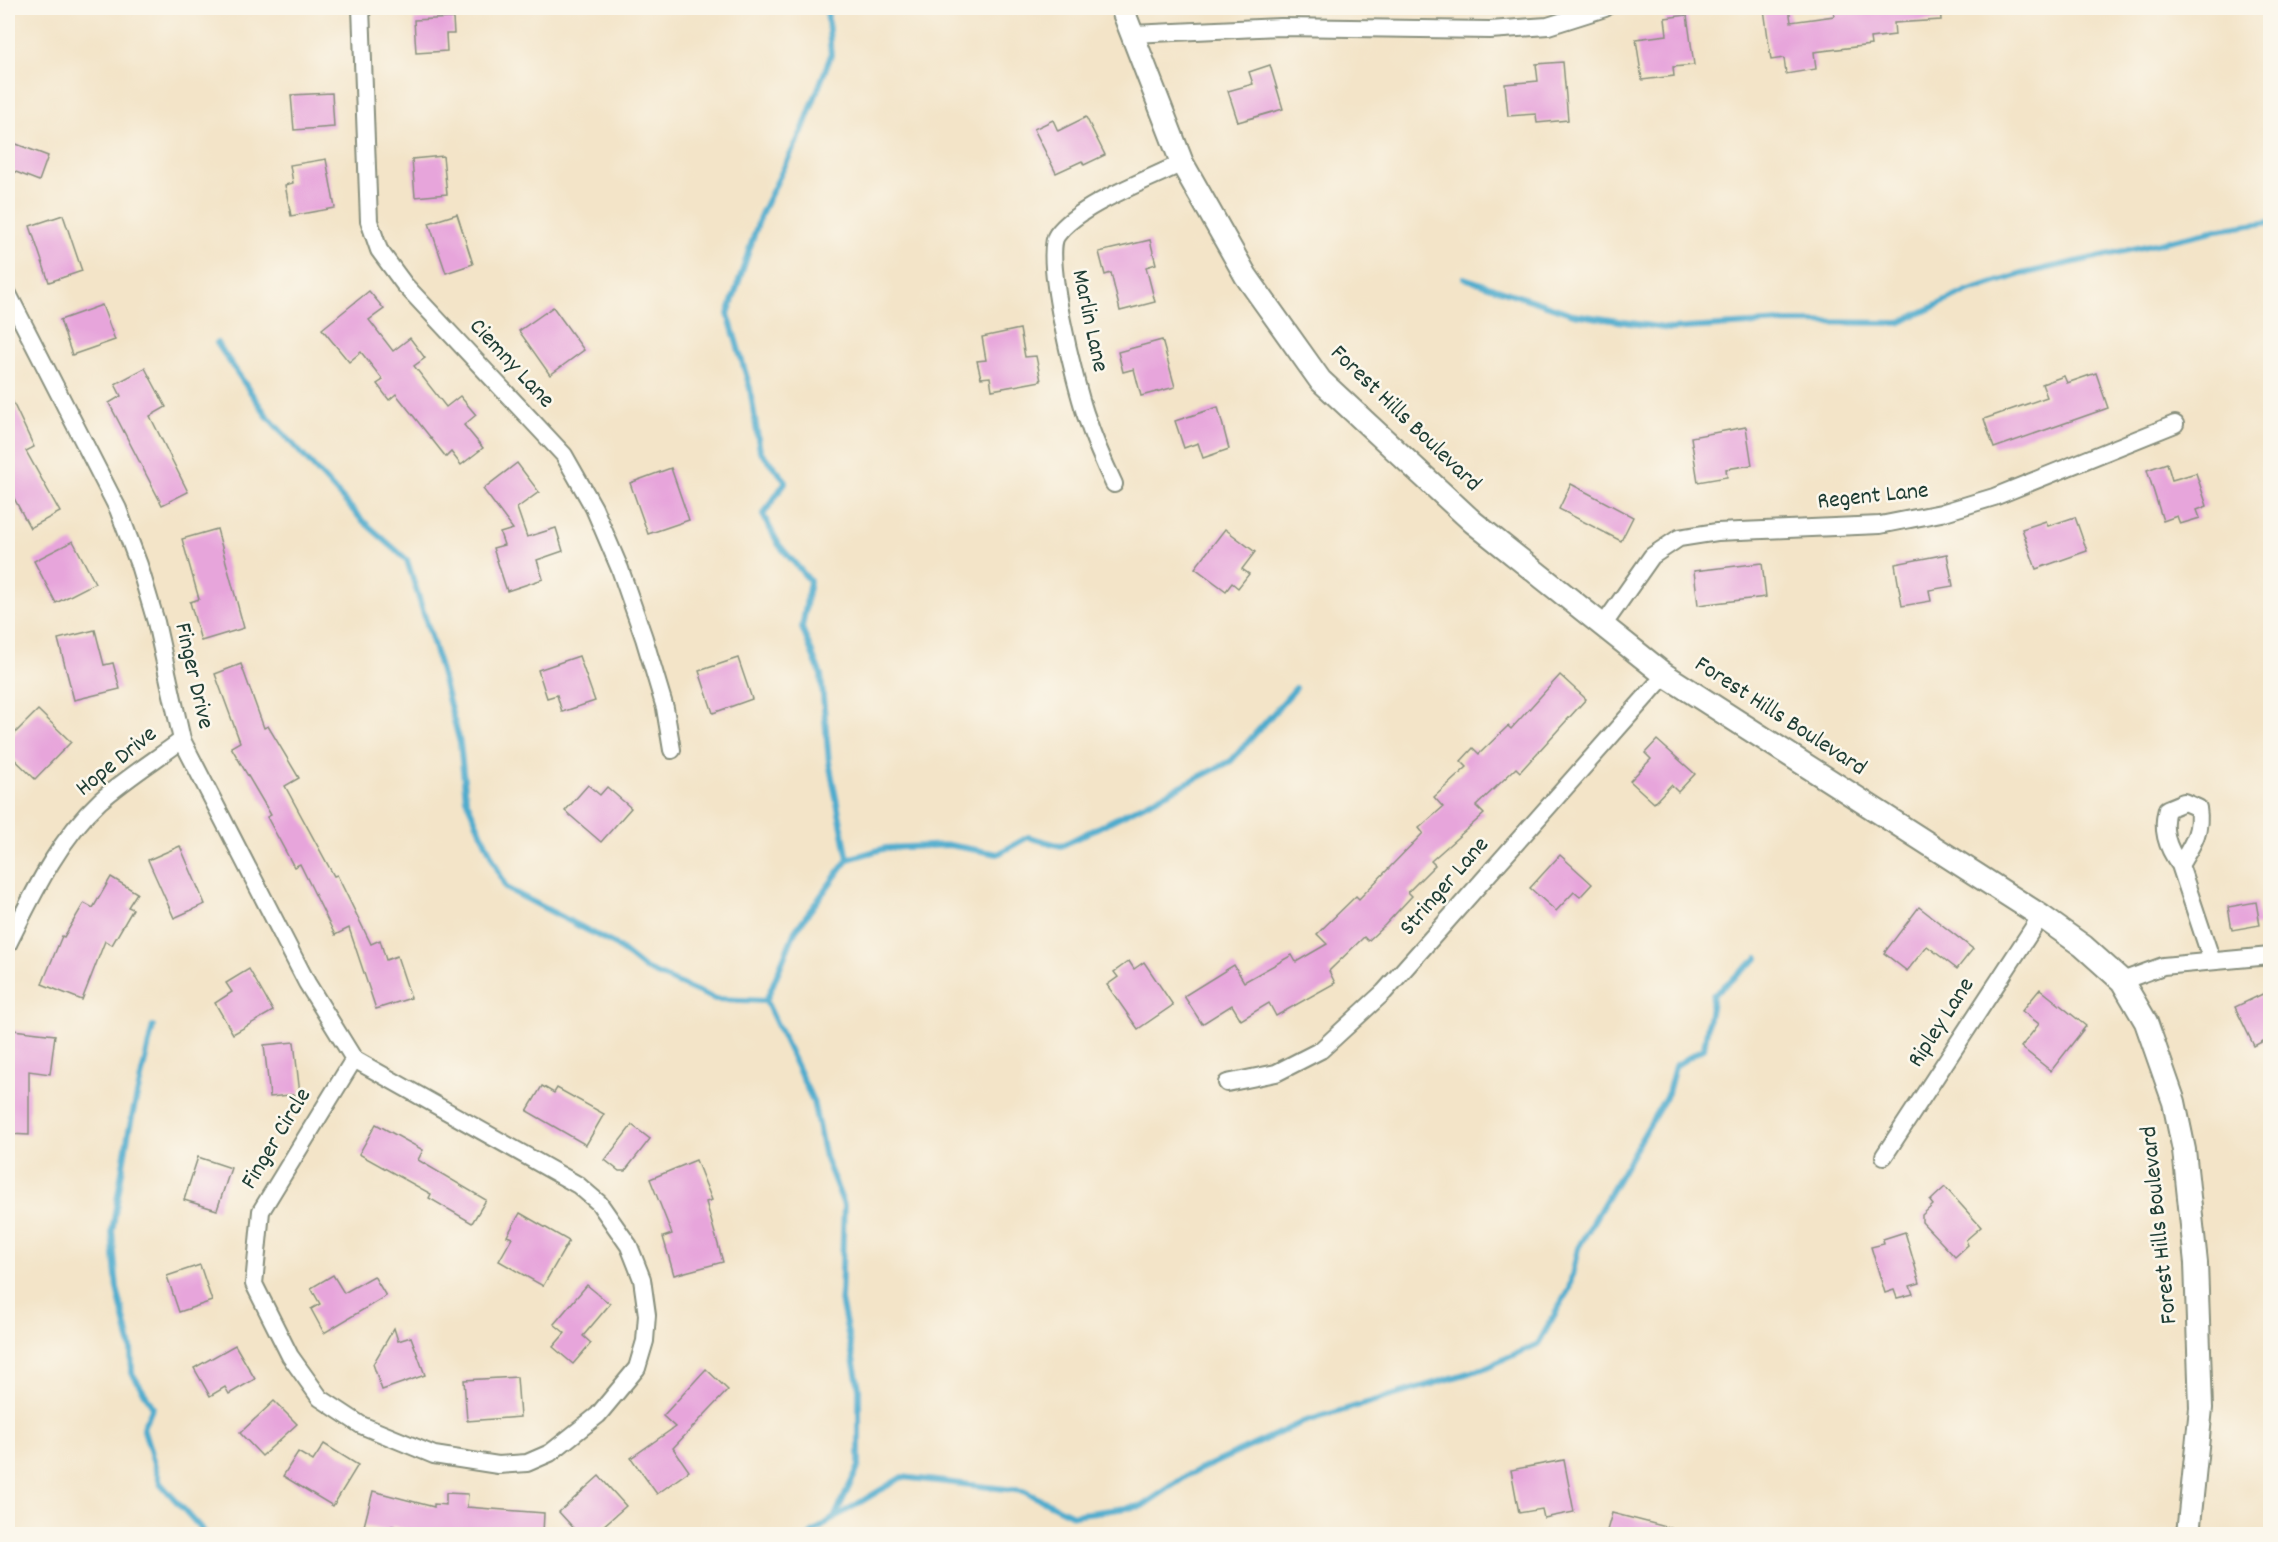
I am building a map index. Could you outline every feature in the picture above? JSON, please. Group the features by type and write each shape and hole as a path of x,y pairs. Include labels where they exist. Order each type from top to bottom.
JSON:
{"main road":[{"name":"Forest Hills Boulevard","path":"1122,8 1182,163 1246,276 1320,380 1473,522 1665,675 2041,916 2083,946 2122,981 2146,1022 2162,1064 2174,1102 2184,1150 2196,1263 2201,1408 2188,1534"}],"street":[{"name":"Ciemny Lane","path":"360,8 369,221 379,250 404,284 564,455 594,508 620,569 662,698 672,750"},
{"path":"1133,34 1281,27 1491,30 1548,26 1594,10"},
{"name":"Marlin Lane","path":"1114,484 1098,450 1084,410 1052,269 1054,238 1069,221 1089,208 1182,163"},
{"name":"Finger Drive","path":"8,294 118,509 139,565 156,622 182,740 307,983 354,1059"},
{"name":"Regent Lane","path":"1602,627 1652,556 1679,538 1717,532 1880,525 1941,513 1994,497 2175,424"},
{"name":"Stringer Lane","path":"1227,1083 1276,1073 1321,1050 1384,992 1665,675"},
{"name":"Hope Drive","path":"8,944 42,876 68,837 100,801 182,740"},
{"path":"2180,865 2212,961"},
{"name":"Ripley Lane","path":"1884,1156 2041,916"},
{"path":"2122,981 2163,966 2271,956"},
{"name":"Finger Circle","path":"354,1059 578,1185 600,1203 629,1246 642,1279 647,1315 645,1341 637,1368 598,1415 550,1453 527,1463 498,1465 434,1455 361,1425 320,1398 290,1356 254,1284 261,1211 354,1059"}],"building":[{"path":"1789,8 1791,22 1834,16 1833,8 1940,8 1941,20 1894,23 1895,35 1870,38 1871,45 1814,52 1816,69 1786,74 1784,58 1771,60 1764,9"},
{"path":"1687,15 1694,65 1673,67 1674,76 1642,80 1636,39 1667,35 1665,18"},
{"path":"453,18 454,34 446,34 447,51 416,53 414,20"},
{"path":"1563,62 1568,120 1537,123 1536,114 1508,116 1505,84 1538,81 1536,64"},
{"path":"1270,65 1283,109 1238,122 1228,91 1253,84 1249,72"},
{"path":"332,93 334,127 294,130 291,95"},
{"path":"1086,117 1105,155 1084,165 1082,161 1056,173 1034,129 1053,120 1058,131"},
{"path":"11,142 48,156 39,181 8,169 8,152"},
{"path":"443,156 447,194 415,197 412,159"},
{"path":"326,159 335,208 291,216 285,185 293,183 290,165"},
{"path":"457,214 473,264 446,273 429,223"},
{"path":"63,215 82,271 49,282 30,226"},
{"path":"1150,240 1156,264 1146,267 1155,302 1120,311 1111,273 1105,275 1099,252"},
{"path":"369,291 384,309 369,320 393,351 410,338 425,358 414,366 446,407 460,396 476,415 464,425 483,448 461,465 451,452 446,457 396,394 389,400 377,384 383,380 361,352 349,362 322,329"},
{"path":"102,305 115,340 72,355 60,320"},
{"path":"553,307 584,350 550,375 519,331"},
{"path":"1020,329 1025,357 1036,356 1041,381 992,390 990,377 981,378 977,361 986,360 982,337"},
{"path":"1162,340 1175,387 1141,396 1134,369 1123,372 1118,352"},
{"path":"145,368 166,407 150,416 188,492 162,505 109,403 121,396 115,384"},
{"path":"2096,373 2108,408 1994,448 1984,419 2047,397 2042,384 2064,376 2067,383"},
{"path":"8,392 34,447 26,451 60,512 30,528 8,487"},
{"path":"1218,407 1229,449 1203,458 1198,443 1184,448 1175,421"},
{"path":"1746,427 1752,465 1726,469 1727,477 1698,482 1691,437"},
{"path":"517,463 539,492 517,508 527,537 556,528 563,551 537,560 543,579 507,591 493,548 504,545 500,533 513,529 483,489"},
{"path":"2167,463 2172,480 2196,473 2207,506 2197,510 2200,518 2180,524 2177,516 2163,521 2147,470"},
{"path":"671,468 689,520 648,534 630,483"},
{"path":"1571,484 1633,517 1621,541 1559,509"},
{"path":"2075,517 2087,551 2036,569 2022,529 2046,521 2048,526"},
{"path":"217,529 244,628 201,641 190,602 199,599 182,539"},
{"path":"1225,529 1255,552 1242,569 1249,574 1238,588 1232,583 1226,591 1195,568"},
{"path":"73,541 95,583 56,603 34,561"},
{"path":"1947,554 1953,586 1929,590 1931,601 1902,606 1895,564"},
{"path":"1762,563 1766,597 1698,605 1694,571"},
{"path":"95,630 104,665 113,663 120,689 74,700 58,639"},
{"path":"579,656 595,701 562,712 557,695 547,698 538,670"},
{"path":"738,658 752,699 713,713 699,671"},
{"path":"241,664 264,728 268,726 299,778 285,786 334,876 337,875 371,944 380,940 386,960 397,956 411,998 376,1009 349,928 335,935 300,864 294,867 267,817 271,815 231,747 240,742 215,674"},
{"path":"1560,675 1586,699 1520,772 1516,768 1476,806 1484,814 1431,861 1435,865 1408,892 1412,896 1385,925 1368,941 1364,937 1329,971 1335,983 1276,1016 1269,1003 1241,1020 1232,1005 1202,1024 1184,996 1234,965 1244,982 1292,955 1296,962 1327,944 1317,934 1356,896 1359,899 1423,833 1419,828 1443,807 1434,797 1467,767 1461,761 1473,748 1479,754 1508,726 1511,729"},
{"path":"38,710 71,742 35,779 8,753 8,740"},
{"path":"1657,740 1695,774 1678,792 1671,785 1654,803 1630,781 1651,759 1645,753"},
{"path":"588,785 600,795 607,787 631,808 601,842 565,811"},
{"path":"180,846 205,904 174,918 148,860"},
{"path":"1560,855 1592,884 1580,897 1574,892 1556,911 1530,888"},
{"path":"111,877 137,893 128,907 133,909 112,945 105,941 82,1000 42,984 62,936 64,937 84,903 93,908"},
{"path":"2256,902 2260,925 2232,930 2228,907"},
{"path":"1919,907 1973,949 1957,969 1927,946 1907,971 1884,953"},
{"path":"1129,961 1134,969 1144,962 1173,1005 1138,1029 1107,985 1118,977 1114,972"},
{"path":"249,969 273,1011 233,1034 215,1003 232,992 226,983"},
{"path":"2040,989 2086,1026 2051,1071 2021,1047 2039,1024 2022,1011"},
{"path":"2271,990 2271,1037 2254,1046 2235,1007"},
{"path":"13,1030 55,1035 50,1074 29,1071 29,1135 8,1134 8,1069"},
{"path":"294,1042 300,1094 270,1097 264,1045"},
{"path":"542,1086 554,1093 557,1088 604,1114 586,1145 527,1111"},
{"path":"376,1124 423,1150 418,1160 486,1200 472,1223 429,1198 431,1194 359,1154"},
{"path":"632,1125 650,1139 625,1171 619,1171 605,1160"},
{"path":"198,1157 231,1168 217,1210 184,1200"},
{"path":"696,1160 712,1200 706,1202 723,1262 674,1275 663,1237 672,1234 650,1179"},
{"path":"1945,1187 1981,1227 1966,1240 1968,1245 1955,1257 1922,1222 1922,1215 1933,1205 1930,1201"},
{"path":"520,1213 569,1241 543,1286 499,1261 512,1238 507,1236"},
{"path":"1905,1232 1920,1283 1910,1286 1913,1294 1897,1298 1894,1290 1885,1293 1871,1247 1884,1244 1883,1239"},
{"path":"200,1265 212,1301 179,1312 167,1276"},
{"path":"333,1275 344,1293 374,1276 386,1296 324,1333 311,1309 320,1304 311,1288"},
{"path":"587,1285 610,1304 583,1336 591,1343 573,1364 553,1347 565,1333 554,1324"},
{"path":"394,1328 398,1341 411,1337 425,1375 382,1390 373,1364"},
{"path":"235,1345 255,1379 229,1394 225,1387 210,1396 194,1368"},
{"path":"706,1369 728,1390 673,1448 689,1471 657,1494 631,1458 675,1427 663,1416"},
{"path":"517,1377 520,1417 467,1421 464,1380"},
{"path":"274,1401 297,1424 262,1456 240,1433"},
{"path":"324,1444 358,1465 333,1506 283,1476 298,1452 313,1461"},
{"path":"1564,1460 1574,1512 1544,1518 1542,1509 1519,1513 1511,1470"},
{"path":"599,1476 626,1506 594,1534 579,1534 559,1512"},
{"path":"373,1491 434,1507 434,1504 446,1505 446,1493 468,1494 467,1507 544,1513 543,1534 427,1534 392,1526 391,1532 364,1526"},
{"path":"1612,1513 1674,1529 1673,1534 1606,1534"}],"waterway":[{"path":"811,1534 834,1518 859,1466 859,1388 841,1300 844,1205 825,1157 813,1101 766,1001 795,931 848,859 829,762 821,675 802,628 810,581 779,545 763,515 786,481 760,451 750,388 728,314 761,214 802,131 831,55 827,8"},
{"path":"1464,278 1573,314 1670,329 1782,322 1899,323 1963,293 2022,274 2217,230 2270,222"},
{"path":"217,343 267,416 362,520 407,560 434,646 460,743 466,799 506,888 614,944 645,969 715,999 766,1001"},
{"path":"848,859 886,848 949,845 998,854 1028,837 1061,846 1231,761 1296,688"},
{"path":"834,1518 902,1477 1023,1491 1073,1515 1142,1506 1188,1475 1303,1422 1482,1369 1538,1344 1569,1289 1578,1248 1668,1093 1675,1066 1704,1048 1713,995 1758,958"},
{"path":"153,1026 129,1130 112,1231 117,1288 131,1348 132,1373 153,1407 143,1427 160,1483 206,1534"}]}
